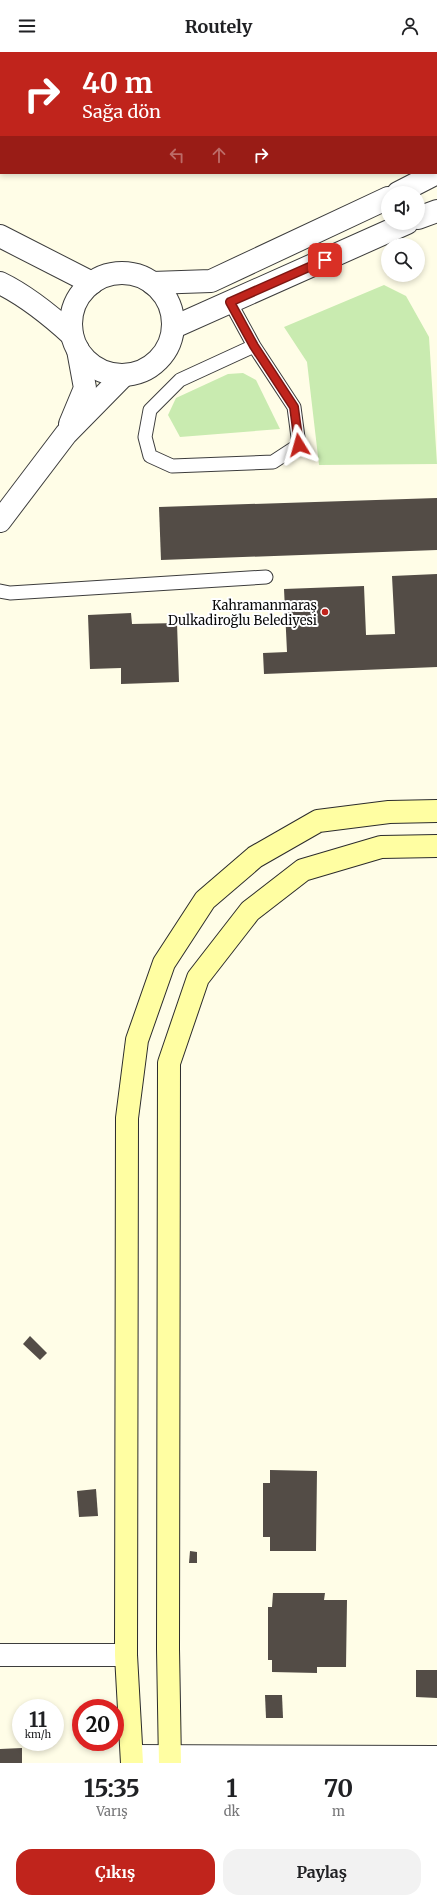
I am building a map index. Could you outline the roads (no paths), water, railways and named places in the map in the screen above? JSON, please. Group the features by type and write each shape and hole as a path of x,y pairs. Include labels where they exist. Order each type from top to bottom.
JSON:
{"street":[{"path":"412,186 435,174"},
{"path":"152,283 211,281 381,201"},
{"path":"425,215 437,211"},
{"path":"174,327 391,230"},
{"path":"0,236 92,283"},
{"path":"0,283 15,290 50,315 75,343 86,361 97,369 110,374 124,376 139,373 152,367 164,356 171,342 174,327 172,310 164,295 152,283 141,276 128,273 116,273 103,277 92,283 81,293 74,306 71,320 75,343 85,388 66,434"},
{"path":"0,521 66,434 124,376"},
{"path":"437,811 389,812 318,821 255,857 205,900 164,963 137,1040 127,1118 126,1655 132,1759 170,1760 437,1757"},
{"path":"170,1760 168,1649 169,1063 198,978 250,911 303,870 380,847 437,846"},
{"path":"0,1655 126,1655"}],"lane":[{"path":"230,302 254,346 294,407 299,445 274,462 172,466 150,456 145,437 150,410 180,380 254,346"},
{"path":"0,591 10,593 266,577"}],"place":[{"name":"Kahramanmaraş Dulkadiroğlu Belediyesi","path":"325,612"}]}
